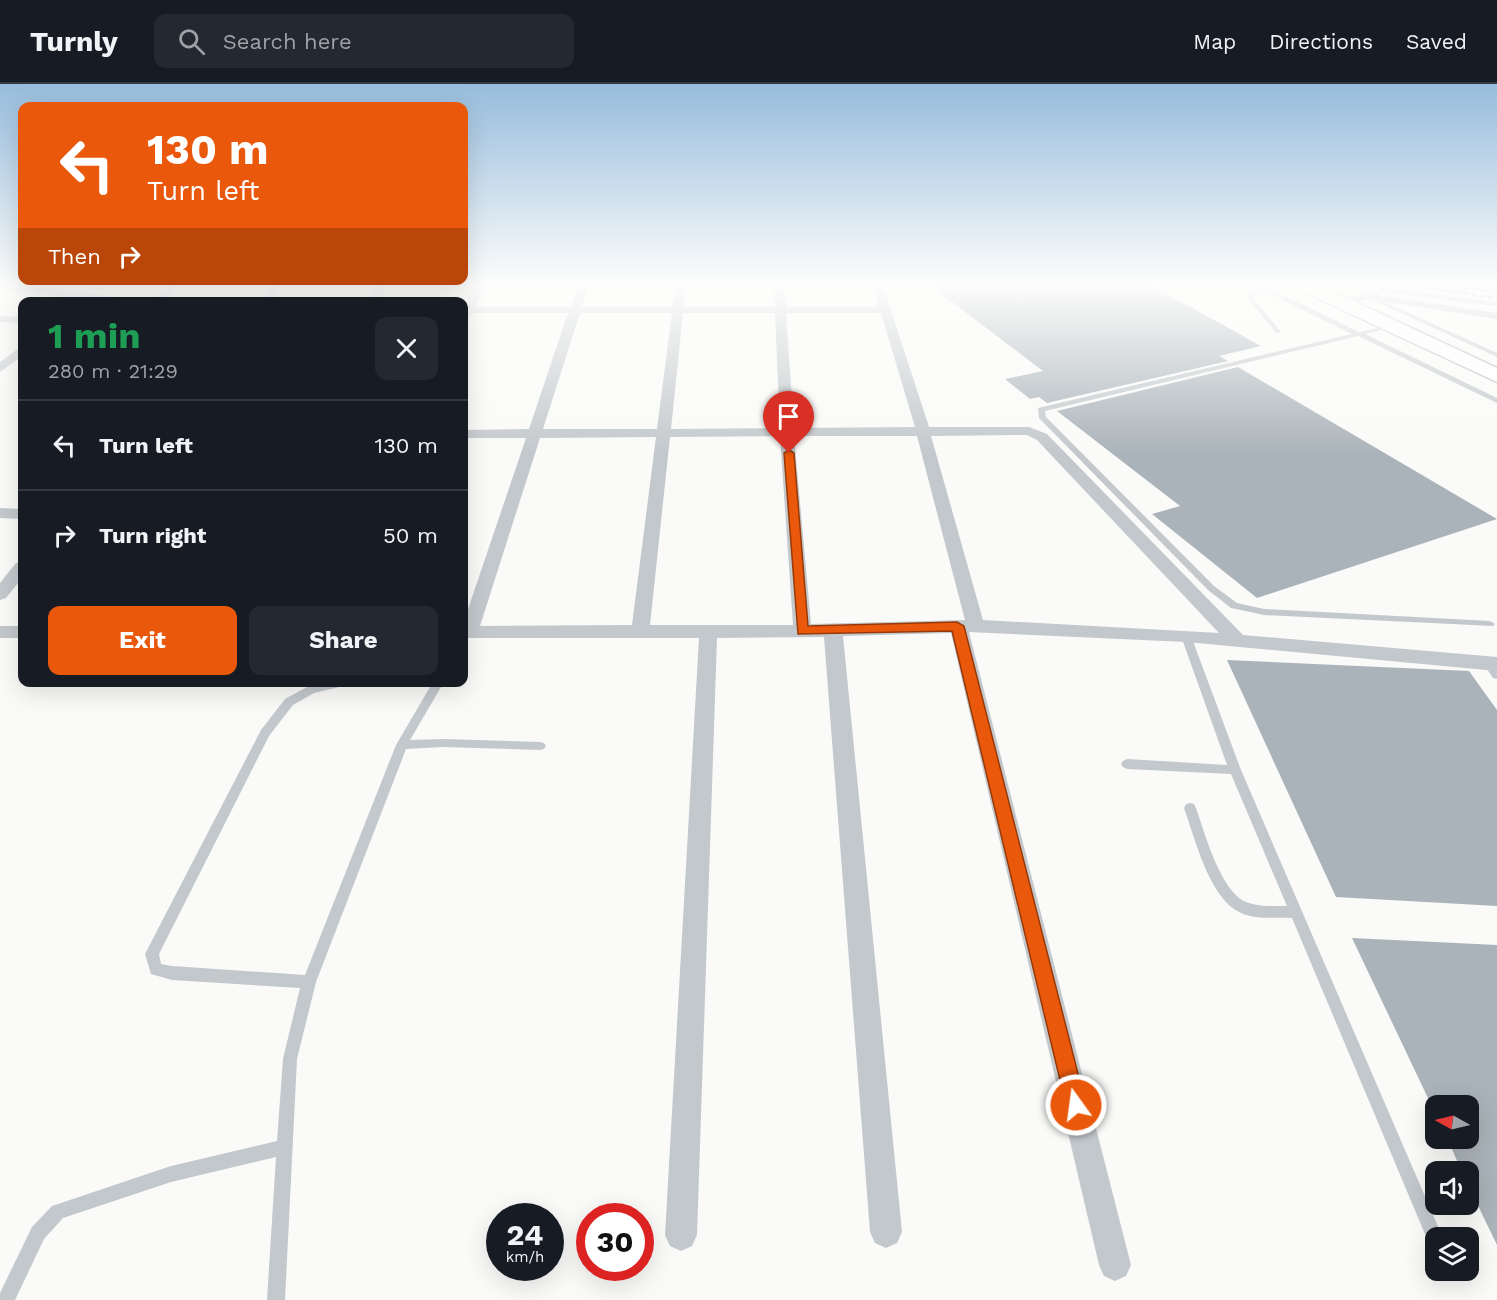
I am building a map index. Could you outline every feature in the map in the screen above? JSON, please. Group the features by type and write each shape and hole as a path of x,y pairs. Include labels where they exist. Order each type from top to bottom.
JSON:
{"highway":[{"path":"1421,340 1497,376"}],"street":[{"path":"468,627 536,434 566,340"},
{"path":"640,631 674,340"},
{"path":"782,340 802,631"},
{"path":"896,340 923,431 1115,1265"},
{"path":"0,369 18,353"},
{"path":"0,369 18,370"},
{"path":"468,434 1029,431 1042,437 1238,641"},
{"path":"0,513 18,514"},
{"path":"0,594 18,572"},
{"path":"468,635 640,631 802,631 967,626 1186,636 1494,667"},
{"path":"833,630 886,1232"},
{"path":"681,1235 708,631"},
{"path":"0,632 18,632"}],"lane":[{"path":"1337,340 1051,406 1041,410 1043,418 1211,588 1234,606 1264,612 1490,624"},
{"path":"1374,340 1497,401"},
{"path":"1464,340 1497,355"},
{"path":"1186,636 1234,770 1430,1227"},
{"path":"309,982 172,973 156,969 152,954 265,733 289,702 311,690 323,687"},
{"path":"276,1300 290,1059 309,982 402,745 436,687"},
{"path":"402,745 443,743 540,746"},
{"path":"1127,764 1234,770"},
{"path":"1190,808 1219,881 1231,899 1244,908 1295,912"},
{"path":"6,1300 38,1233 58,1212 171,1174 285,1147"}],"building":[{"path":"1002,340 1250,340 1261,346 1219,356 1228,361 1047,403 1039,397 1030,399 1005,379 1043,371"},
{"path":"1238,367 1497,519 1257,598 1152,514 1180,506 1057,411"},
{"path":"1227,660 1469,671 1497,710 1497,906 1336,897"},
{"path":"1352,938 1497,945 1497,1245 1479,1208 1479,1161 1457,1161 1452,1149 1479,1149 1479,1095 1427,1095"}],"route":[{"path":"789,453 802,631 957,626 1076,1105"}]}
